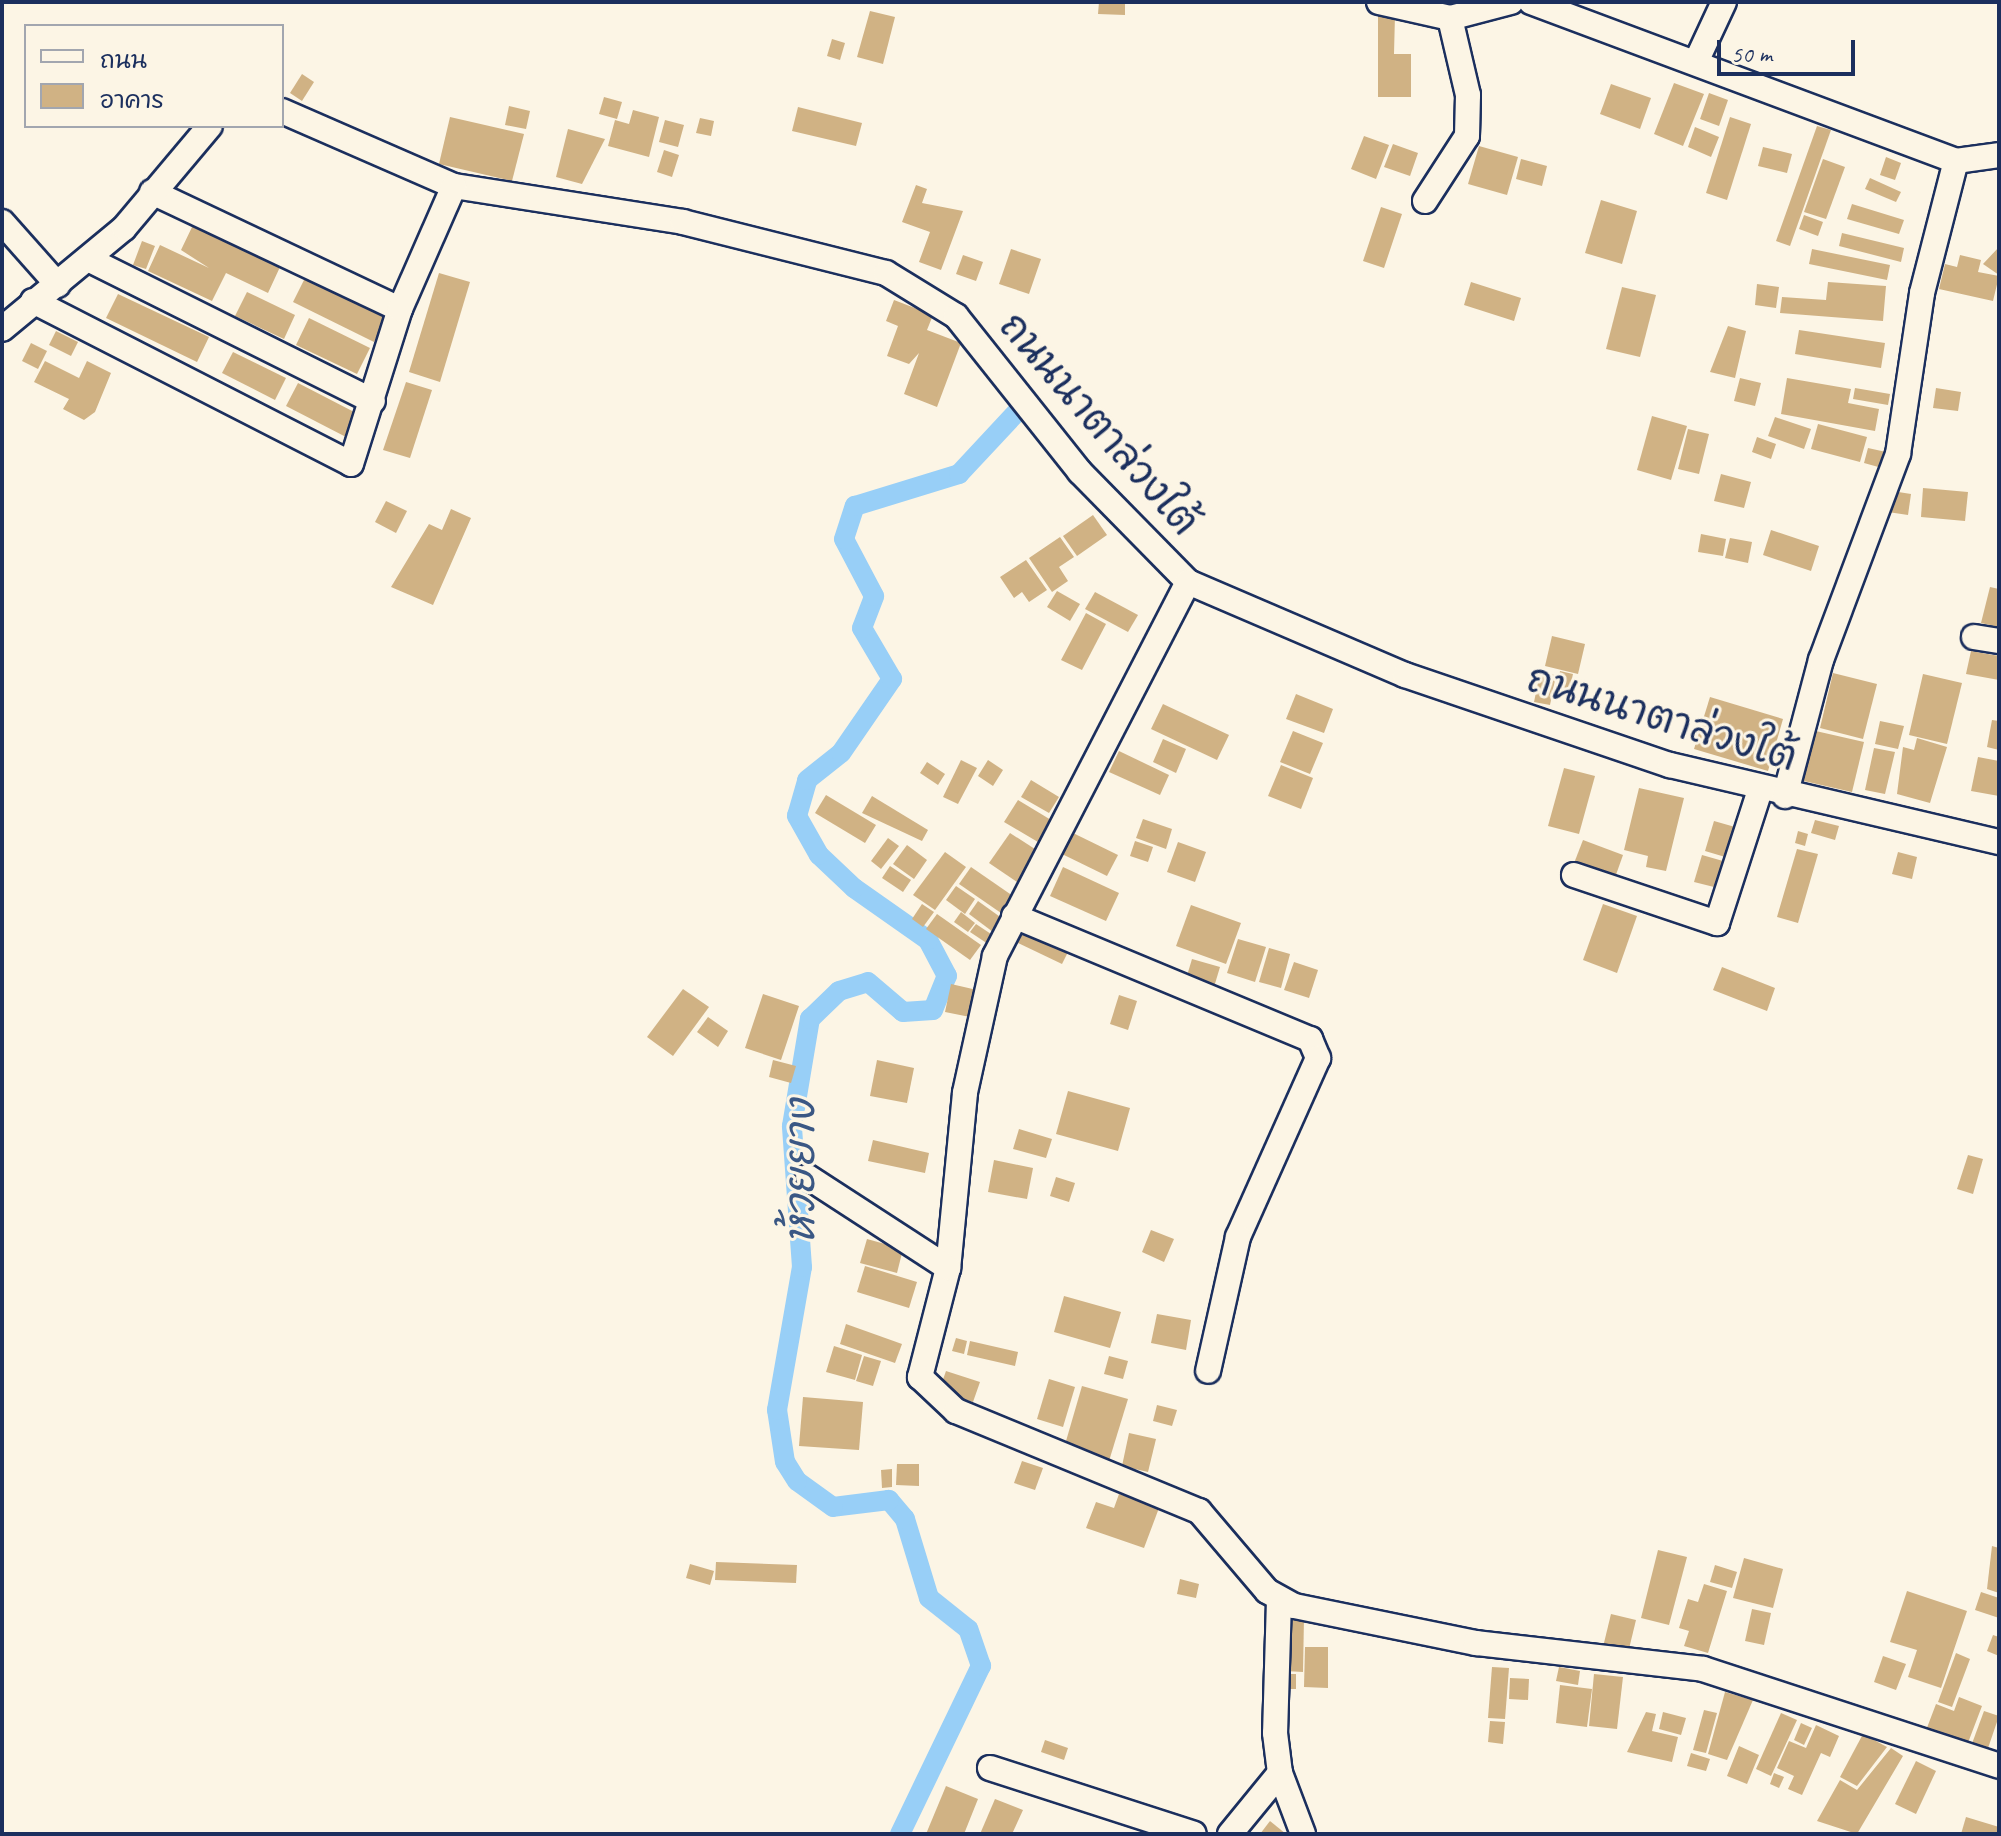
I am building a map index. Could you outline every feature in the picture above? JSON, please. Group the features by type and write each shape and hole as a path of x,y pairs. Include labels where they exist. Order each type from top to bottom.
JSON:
{"street":[{"path":"1379,2 1450,18 1511,2"},
{"path":"1531,2 1569,7 1696,62 1956,161 1998,154"},
{"path":"1696,62 1724,2"},
{"path":"1425,201 1467,136 1468,95 1450,18"},
{"name":"ถนนนาตาล่วงใต้","path":"284,112 454,186 683,222 838,258 924,292 956,316 1080,472 1188,582 1419,680 1760,790 1999,842"},
{"path":"2,329 33,301 90,260 208,128"},
{"path":"1785,796 1821,660 1898,454 1922,293 1956,161"},
{"path":"33,301 351,464 400,309 454,186"},
{"path":"152,192 400,309"},
{"path":"2,222 58,285"},
{"path":"90,260 373,401"},
{"path":"1188,582 1014,916 980,1008 950,1197 948,1268 922,1357 920,1377 935,1394 991,1427 1199,1511 1279,1600 1476,1643 1717,1672 1999,1766"},
{"path":"1974,637 1999,641"},
{"path":"1574,875 1717,923 1760,790"},
{"path":"1014,916 1310,1039 1318,1058 1238,1237 1208,1371"},
{"path":"808,1177 948,1268"},
{"path":"1279,1600 1280,1773 1303,1834"},
{"path":"990,1768 1194,1834"},
{"path":"1230,1834 1280,1773"}],"building":[{"path":"1099,2 1125,2 1125,15 1098,14"},
{"path":"870,11 895,17 883,64 857,57"},
{"path":"1378,15 1395,15 1394,54 1411,54 1411,97 1378,97"},
{"path":"832,39 845,43 840,60 827,56"},
{"path":"302,74 314,82 302,101 290,93"},
{"path":"1674,83 1704,94 1683,146 1654,134"},
{"path":"1611,84 1651,98 1640,129 1600,114"},
{"path":"1709,93 1728,100 1719,126 1700,119"},
{"path":"604,97 622,102 617,119 599,114"},
{"path":"509,106 530,111 526,129 505,125"},
{"path":"798,107 862,123 856,146 792,131"},
{"path":"633,110 659,117 649,157 608,146 615,120 629,124"},
{"path":"450,117 524,134 512,181 439,164"},
{"path":"1730,117 1751,124 1727,200 1706,193"},
{"path":"700,118 714,121 711,136 696,133"},
{"path":"665,120 684,125 678,147 659,142"},
{"path":"1817,126 1831,130 1790,246 1776,241"},
{"path":"1695,127 1719,137 1711,157 1688,147"},
{"path":"568,129 605,139 582,184 556,177"},
{"path":"1364,136 1389,145 1376,179 1351,169"},
{"path":"1393,144 1418,153 1410,176 1384,167"},
{"path":"1479,146 1518,157 1507,195 1468,184"},
{"path":"1763,147 1792,154 1787,173 1758,166"},
{"path":"664,150 679,155 672,177 657,172"},
{"path":"1886,157 1901,163 1895,180 1880,175"},
{"path":"1521,159 1547,166 1542,186 1516,179"},
{"path":"1823,159 1845,167 1826,219 1804,212"},
{"path":"1870,178 1901,192 1896,202 1865,189"},
{"path":"916,185 927,189 922,203 963,211 941,270 919,262 930,232 902,222"},
{"path":"1601,200 1637,211 1622,264 1585,253"},
{"path":"1852,204 1904,220 1899,234 1847,219"},
{"path":"1381,207 1402,214 1384,268 1363,261"},
{"path":"1804,215 1823,222 1818,236 1799,229"},
{"path":"193,225 280,267 268,293 226,273 212,301 148,271 160,245 209,268 181,250"},
{"path":"1842,233 1904,248 1901,262 1839,246"},
{"path":"142,241 155,246 146,269 133,265"},
{"path":"1999,247 1999,275 1983,264"},
{"path":"1011,249 1041,259 1029,294 999,284"},
{"path":"1812,249 1890,265 1887,280 1809,264"},
{"path":"963,255 983,262 976,281 956,274"},
{"path":"1960,255 1981,260 1978,272 1999,276 1993,301 1939,289 1945,264 1957,267"},
{"path":"439,273 470,282 440,382 409,372"},
{"path":"305,278 386,317 374,342 293,302"},
{"path":"1471,282 1521,298 1514,321 1464,305"},
{"path":"1828,282 1886,286 1883,321 1780,313 1782,297 1826,300"},
{"path":"1757,284 1779,287 1776,308 1755,305"},
{"path":"1622,287 1656,295 1640,357 1606,349"},
{"path":"247,292 295,315 284,339 235,316"},
{"path":"118,294 209,337 197,362 106,318"},
{"path":"894,300 933,315 927,330 961,343 937,407 904,394 919,353 909,364 887,356 898,326 886,321"},
{"path":"309,318 370,348 357,374 296,345"},
{"path":"1728,326 1746,331 1735,378 1710,372"},
{"path":"1799,330 1885,343 1881,368 1795,354"},
{"path":"56,331 78,342 71,356 49,345"},
{"path":"31,343 47,351 38,369 22,361"},
{"path":"233,352 286,378 275,400 222,373"},
{"path":"45,361 79,378 87,361 111,373 95,412 84,420 63,409 69,399 34,382"},
{"path":"1740,378 1761,383 1755,406 1734,401"},
{"path":"1787,378 1851,389 1848,403 1879,409 1875,431 1781,414"},
{"path":"406,382 432,390 410,458 383,450"},
{"path":"298,383 358,414 346,437 286,406"},
{"path":"1855,388 1890,394 1888,405 1853,399"},
{"path":"1936,388 1961,392 1958,411 1933,408"},
{"path":"1652,416 1687,426 1671,480 1637,470"},
{"path":"1775,417 1811,429 1804,449 1768,436"},
{"path":"1818,424 1867,437 1860,462 1811,449"},
{"path":"1688,429 1709,434 1699,474 1678,469"},
{"path":"1757,437 1776,444 1771,459 1752,452"},
{"path":"1868,448 1886,452 1882,468 1864,463"},
{"path":"1721,474 1751,482 1744,508 1714,501"},
{"path":"1923,488 1968,492 1965,521 1921,517"},
{"path":"1892,491 1911,494 1908,515 1888,512"},
{"path":"386,501 407,511 396,533 375,522"},
{"path":"451,509 471,518 433,605 391,587 429,524 442,530"},
{"path":"1093,515 1107,535 1077,556 1063,536"},
{"path":"1771,530 1819,546 1811,571 1763,555"},
{"path":"1701,534 1726,539 1723,556 1698,552"},
{"path":"1060,537 1074,557 1059,567 1068,581 1052,592 1029,558"},
{"path":"1730,538 1752,542 1748,563 1725,558"},
{"path":"1026,560 1047,590 1029,602 1022,592 1014,598 1000,577"},
{"path":"1990,587 1999,589 1999,627 1981,623"},
{"path":"1057,591 1080,604 1070,621 1047,607"},
{"path":"1095,592 1138,615 1128,632 1085,609"},
{"path":"1086,613 1106,624 1082,670 1061,660"},
{"path":"1552,636 1585,644 1578,674 1545,666"},
{"path":"1971,651 1999,656 1999,680 1966,674"},
{"path":"1560,671 1573,674 1569,692 1557,689"},
{"path":"1540,673 1556,675 1550,705 1534,702"},
{"path":"1833,673 1877,684 1863,739 1820,728"},
{"path":"1923,674 1962,683 1947,744 1909,735"},
{"path":"1296,694 1333,709 1324,733 1286,719"},
{"path":"1710,697 1783,719 1768,771 1694,749"},
{"path":"1163,704 1229,735 1217,760 1151,729"},
{"path":"1992,720 1999,721 1999,750 1987,747"},
{"path":"1880,721 1904,726 1898,749 1875,744"},
{"path":"1807,729 1864,742 1852,792 1795,779"},
{"path":"1293,731 1323,743 1310,774 1280,762"},
{"path":"1917,738 1947,747 1930,803 1897,794 1903,747 1914,750"},
{"path":"1163,739 1186,749 1176,773 1153,762"},
{"path":"1874,748 1895,752 1885,794 1865,790"},
{"path":"1119,751 1169,775 1160,795 1109,772"},
{"path":"1978,757 1999,761 1999,796 1971,791"},
{"path":"961,760 977,768 958,804 943,797"},
{"path":"988,760 1003,770 993,786 978,776"},
{"path":"927,762 945,774 938,785 920,773"},
{"path":"1281,765 1313,778 1301,809 1268,796"},
{"path":"1564,768 1595,776 1579,834 1548,826"},
{"path":"1031,780 1059,797 1049,813 1021,797"},
{"path":"1639,788 1684,798 1666,871 1646,867 1648,856 1624,850"},
{"path":"826,795 876,825 865,843 815,813"},
{"path":"872,796 928,830 922,841 862,813"},
{"path":"1018,800 1056,823 1043,845 1004,822"},
{"path":"1143,819 1172,829 1166,849 1136,838"},
{"path":"1815,820 1839,826 1835,840 1811,833"},
{"path":"1714,821 1742,829 1732,859 1705,851"},
{"path":"1798,831 1808,834 1805,846 1795,843"},
{"path":"1010,833 1038,851 1017,882 989,863"},
{"path":"1073,833 1118,855 1107,876 1062,854"},
{"path":"888,838 899,846 881,869 871,861"},
{"path":"1583,840 1623,855 1612,886 1571,871"},
{"path":"1135,841 1153,847 1148,862 1130,856"},
{"path":"1178,842 1206,852 1195,882 1167,872"},
{"path":"907,845 927,860 914,879 893,864"},
{"path":"1797,849 1818,854 1798,923 1777,917"},
{"path":"945,852 966,867 935,910 913,895"},
{"path":"1898,852 1917,857 1912,879 1892,874"},
{"path":"1702,855 1730,863 1722,889 1694,882"},
{"path":"890,866 911,880 903,892 882,878"},
{"path":"971,867 1013,896 1001,913 959,884"},
{"path":"1063,867 1119,893 1106,921 1050,896"},
{"path":"956,886 975,899 965,914 946,900"},
{"path":"978,901 1003,919 993,932 969,914"},
{"path":"922,904 934,912 923,927 912,919"},
{"path":"1603,904 1637,916 1617,973 1583,960"},
{"path":"1191,905 1241,923 1226,964 1176,946"},
{"path":"961,912 975,923 968,932 954,922"},
{"path":"937,914 981,945 970,960 926,929"},
{"path":"976,924 994,936 988,944 970,932"},
{"path":"1022,924 1070,948 1062,964 1014,941"},
{"path":"1238,939 1266,947 1255,982 1227,973"},
{"path":"1269,948 1290,954 1281,988 1259,982"},
{"path":"1192,959 1220,967 1214,987 1186,979"},
{"path":"1294,962 1318,970 1309,998 1284,990"},
{"path":"1722,967 1775,988 1767,1011 1713,990"},
{"path":"951,984 977,990 970,1017 945,1012"},
{"path":"683,989 709,1007 673,1056 647,1037"},
{"path":"763,994 799,1006 781,1060 745,1048"},
{"path":"1119,995 1137,1001 1128,1030 1110,1024"},
{"path":"708,1017 728,1031 718,1047 697,1032"},
{"path":"773,1060 796,1066 791,1083 769,1077"},
{"path":"877,1060 914,1068 907,1103 870,1096"},
{"path":"1068,1091 1130,1108 1118,1151 1056,1134"},
{"path":"1019,1129 1052,1139 1046,1158 1013,1149"},
{"path":"873,1140 929,1153 925,1173 868,1161"},
{"path":"1968,1155 1983,1159 1973,1194 1957,1189"},
{"path":"994,1160 1033,1168 1027,1199 988,1192"},
{"path":"1056,1177 1075,1183 1069,1202 1050,1196"},
{"path":"1151,1230 1174,1239 1164,1262 1142,1252"},
{"path":"867,1239 903,1249 897,1273 860,1263"},
{"path":"865,1266 917,1282 909,1308 857,1292"},
{"path":"1064,1296 1121,1312 1110,1348 1054,1332"},
{"path":"1157,1314 1191,1320 1186,1350 1151,1343"},
{"path":"846,1324 902,1344 895,1363 840,1344"},
{"path":"956,1338 967,1341 964,1354 952,1351"},
{"path":"970,1341 1018,1352 1015,1366 967,1355"},
{"path":"834,1346 862,1355 855,1380 826,1372"},
{"path":"864,1356 881,1361 873,1386 856,1381"},
{"path":"1109,1356 1128,1361 1123,1379 1104,1374"},
{"path":"946,1371 980,1382 973,1402 939,1391"},
{"path":"1049,1379 1075,1387 1063,1427 1037,1419"},
{"path":"1082,1386 1128,1399 1109,1461 1064,1448"},
{"path":"803,1397 863,1402 859,1450 799,1446"},
{"path":"1157,1405 1177,1410 1172,1426 1153,1421"},
{"path":"1129,1433 1156,1439 1148,1472 1122,1466"},
{"path":"1022,1461 1043,1468 1035,1490 1014,1483"},
{"path":"897,1464 919,1464 919,1486 896,1485"},
{"path":"892,1469 892,1487 882,1488 881,1470"},
{"path":"1119,1494 1159,1508 1144,1548 1086,1528 1096,1502 1114,1508"},
{"path":"1992,1546 1999,1548 1999,1593 1987,1589"},
{"path":"1658,1550 1687,1557 1669,1625 1641,1618"},
{"path":"1744,1558 1783,1569 1773,1608 1733,1598"},
{"path":"716,1562 797,1565 796,1583 715,1580"},
{"path":"690,1564 714,1571 710,1585 686,1578"},
{"path":"1715,1565 1737,1572 1732,1588 1710,1582"},
{"path":"1180,1579 1199,1584 1196,1598 1177,1594"},
{"path":"1704,1584 1727,1591 1708,1653 1684,1646 1689,1631 1679,1628 1688,1599 1698,1602"},
{"path":"1907,1591 1967,1611 1941,1688 1908,1677 1917,1650 1890,1642"},
{"path":"1981,1592 1999,1598 1999,1618 1975,1610"},
{"path":"1752,1609 1771,1613 1764,1645 1745,1641"},
{"path":"1611,1614 1636,1620 1628,1653 1603,1647"},
{"path":"1286,1617 1304,1617 1303,1672 1285,1671"},
{"path":"1993,1635 1999,1637 1999,1656 1987,1651"},
{"path":"1305,1647 1328,1647 1328,1688 1304,1687"},
{"path":"1956,1653 1970,1659 1952,1707 1938,1702"},
{"path":"1883,1656 1906,1664 1896,1690 1874,1682"},
{"path":"1492,1667 1509,1668 1505,1719 1488,1718"},
{"path":"1559,1667 1580,1671 1578,1685 1556,1681"},
{"path":"1277,1674 1296,1674 1296,1689 1277,1689"},
{"path":"1594,1674 1623,1677 1617,1729 1589,1726"},
{"path":"1510,1678 1529,1679 1528,1700 1509,1699"},
{"path":"1560,1685 1592,1689 1587,1727 1556,1723"},
{"path":"1725,1692 1753,1700 1727,1760 1708,1754"},
{"path":"1959,1697 1982,1706 1966,1748 1925,1733 1936,1704 1954,1711"},
{"path":"1704,1710 1717,1713 1706,1753 1693,1750"},
{"path":"1984,1711 1999,1716 1986,1754 1970,1749"},
{"path":"1646,1712 1656,1714 1652,1731 1678,1737 1672,1762 1627,1752"},
{"path":"1663,1712 1686,1718 1681,1735 1659,1729"},
{"path":"1781,1713 1797,1720 1771,1776 1756,1769"},
{"path":"1490,1721 1505,1722 1503,1744 1488,1742"},
{"path":"1801,1723 1812,1728 1804,1745 1794,1740"},
{"path":"1816,1725 1839,1736 1830,1757 1821,1753 1802,1795 1788,1789 1794,1776 1777,1768 1789,1741 1806,1748"},
{"path":"1863,1734 1887,1747 1857,1786 1840,1777"},
{"path":"1045,1740 1068,1748 1064,1760 1041,1752"},
{"path":"1739,1746 1759,1755 1747,1784 1727,1776"},
{"path":"1891,1748 1903,1756 1857,1834 1817,1821 1840,1780 1857,1790"},
{"path":"1691,1753 1710,1759 1706,1771 1687,1766"},
{"path":"1916,1761 1936,1771 1916,1814 1895,1804"},
{"path":"1774,1773 1784,1777 1779,1788 1770,1784"},
{"path":"946,1786 978,1799 964,1834 926,1834"},
{"path":"995,1799 1023,1810 1012,1834 980,1834"},
{"path":"1966,1817 1999,1827 1999,1834 1961,1834"},
{"path":"1270,1821 1286,1834 1260,1834"}],"waterway":[{"name":"ห้วยยาง","path":"900,1834 981,1666 968,1629 929,1598 905,1519 889,1500 833,1507 797,1481 785,1462 777,1410 802,1267 792,1126 810,1019 839,991 868,982 903,1012 933,1010 947,976 928,940 854,888 819,855 797,816 807,780 841,753 892,679 862,628 874,596 844,539 855,506 959,474 1027,401"}]}
